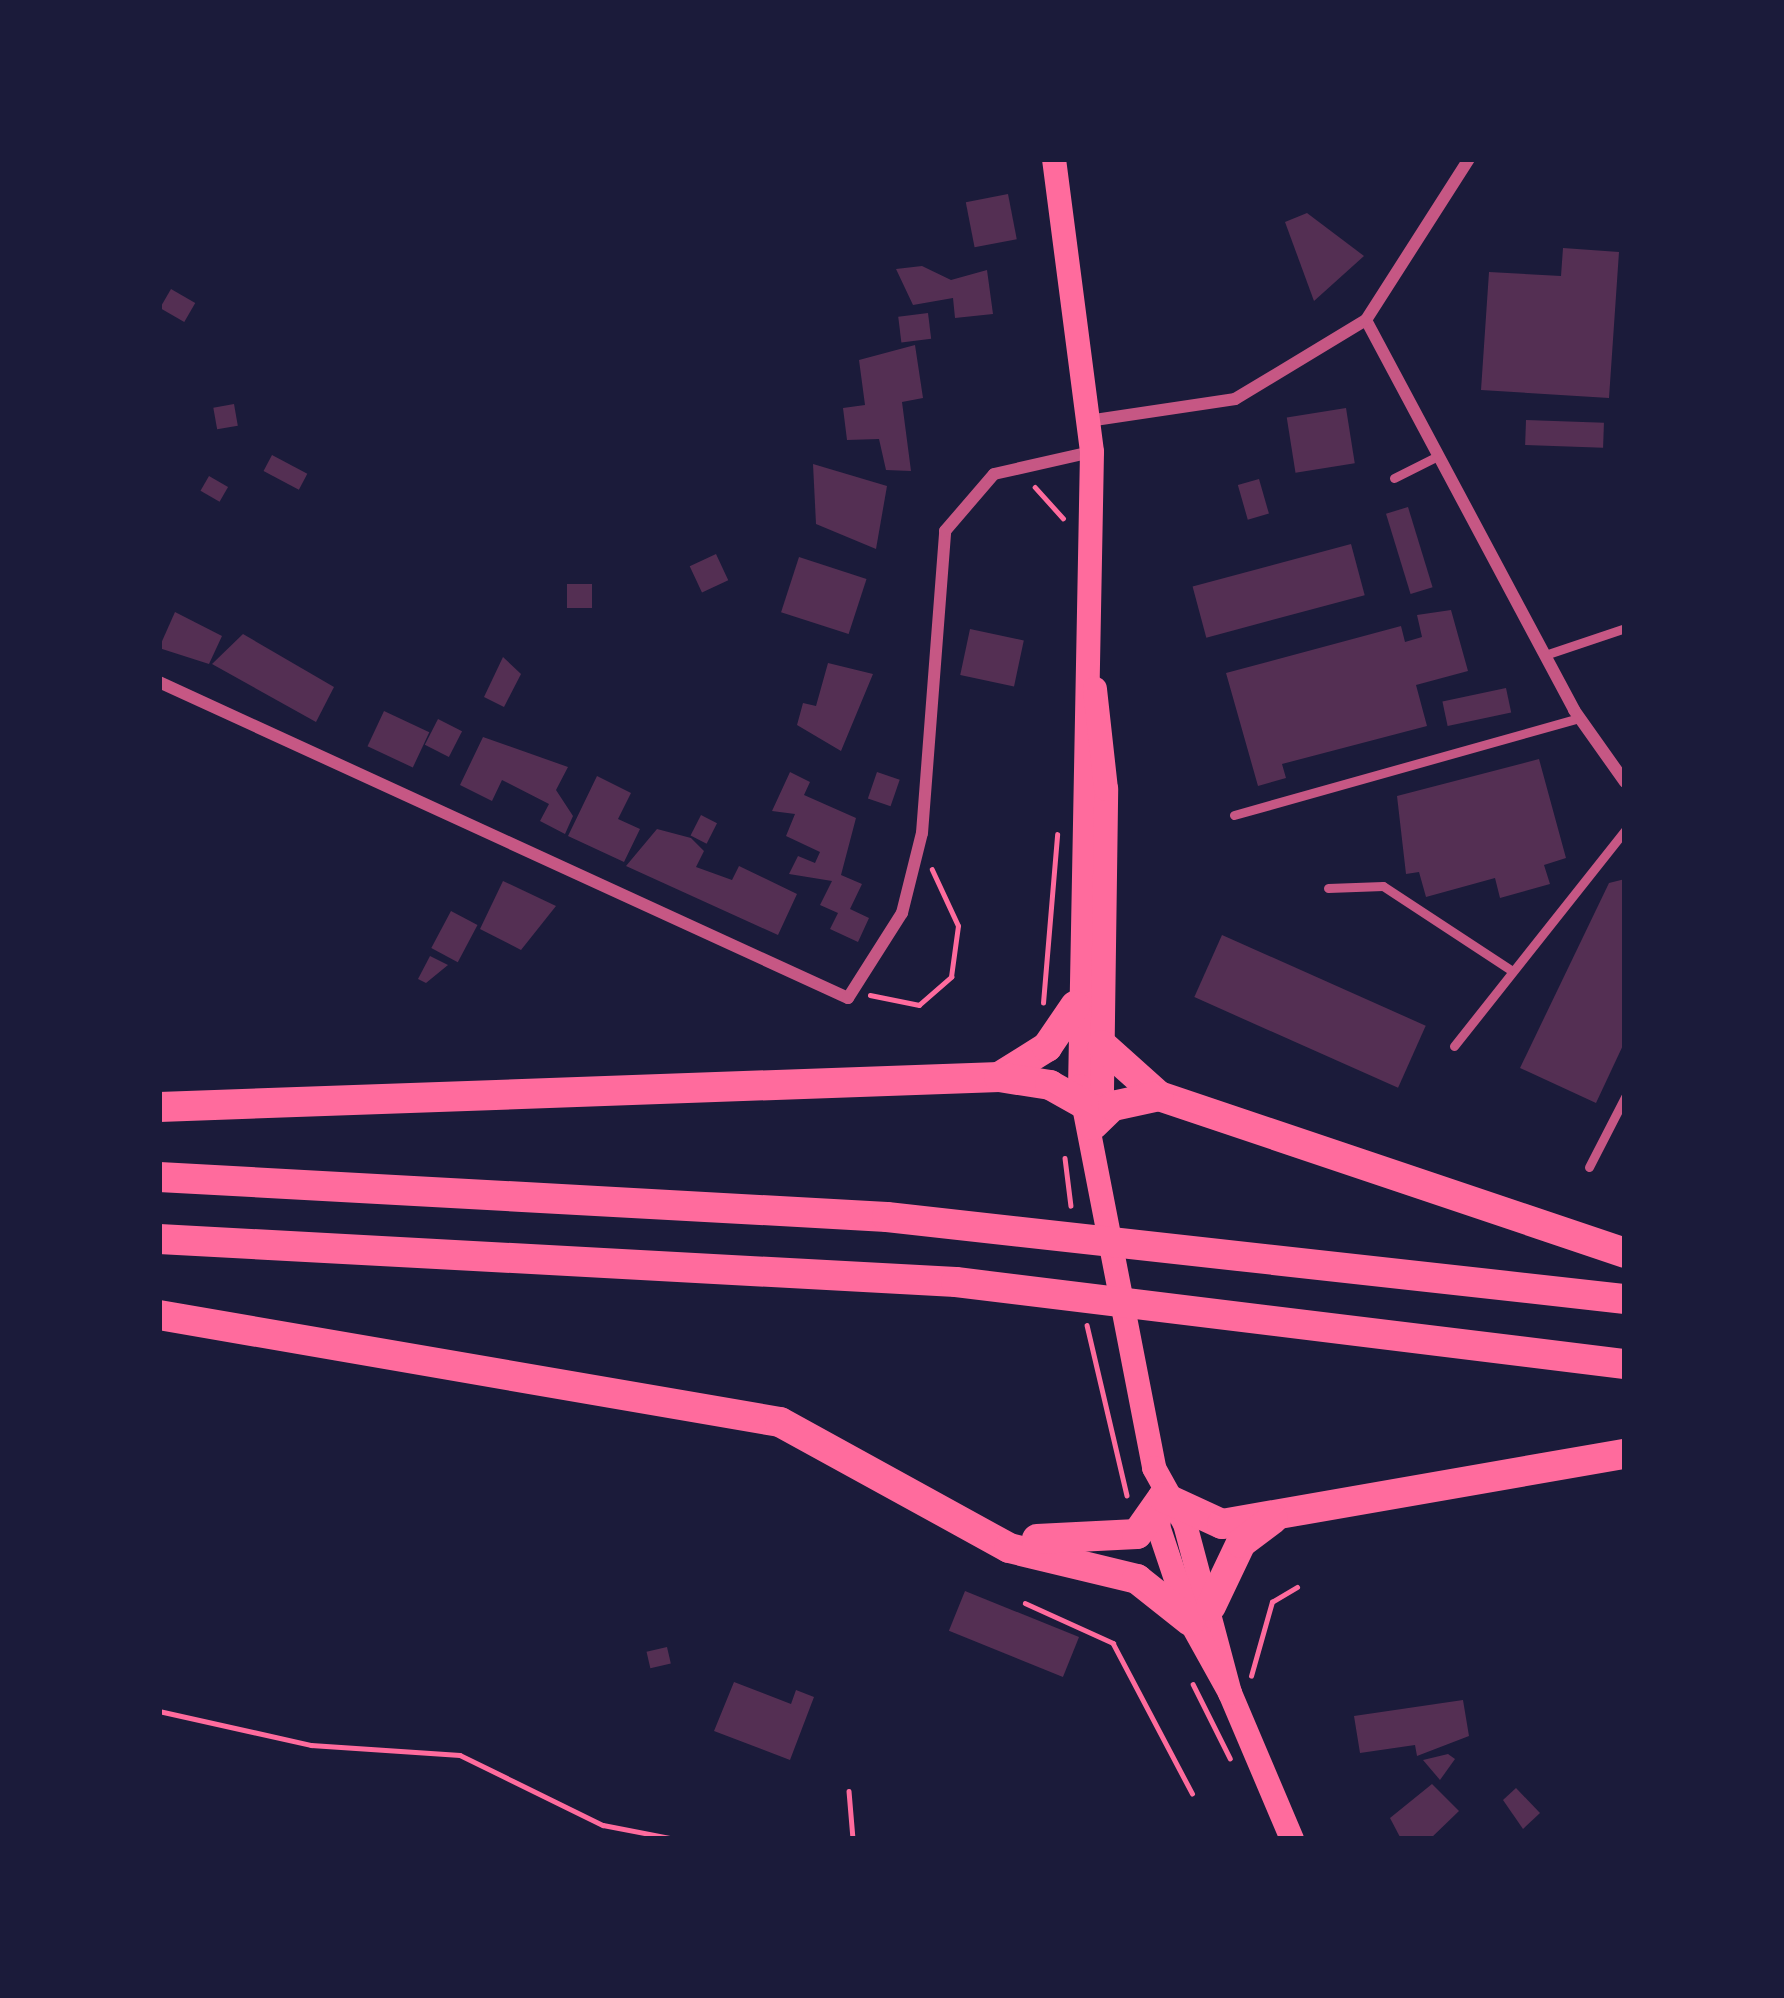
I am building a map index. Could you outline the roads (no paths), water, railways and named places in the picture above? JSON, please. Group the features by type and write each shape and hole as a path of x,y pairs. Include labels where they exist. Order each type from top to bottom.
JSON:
{"highway":[{"path":"999,1077 1046,1047 1075,1006"},
{"path":"1102,1045 1159,1096 1625,1253"},
{"path":"159,1107 999,1077 1050,1085 1092,1116 1159,1096"},
{"path":"159,1177 887,1217 1625,1299"},
{"path":"159,1239 956,1282 1625,1364"},
{"path":"159,1315 752,1413 819,1438 1009,1548 1137,1579 1200,1614 1241,1543 1278,1516"},
{"path":"962,1519 1049,1543 1106,1543 1136,1534 1163,1497 1222,1524 1625,1454"}],"main road":[{"path":"1054,159 1092,452 1092,674 1075,1006 1099,1176 1126,1361 1163,1497 1158,1526 1200,1614 1292,1839"},
{"path":"1092,674 1106,734 1102,1045 1092,1116"}],"street":[{"path":"1088,421 1235,399 1366,320 1469,159"},
{"path":"1366,320 1580,718 1625,782"},
{"path":"159,682 832,999 859,992 902,913 917,852 932,782 945,531 976,484 1022,460 1092,452"}],"lane":[{"path":"1394,478 1438,456"},
{"path":"1545,655 1625,628"},
{"path":"1234,815 1580,718"},
{"path":"1454,1046 1625,830"},
{"path":"1328,888 1383,886 1510,970"},
{"path":"1588,1168 1625,1097"}]}
